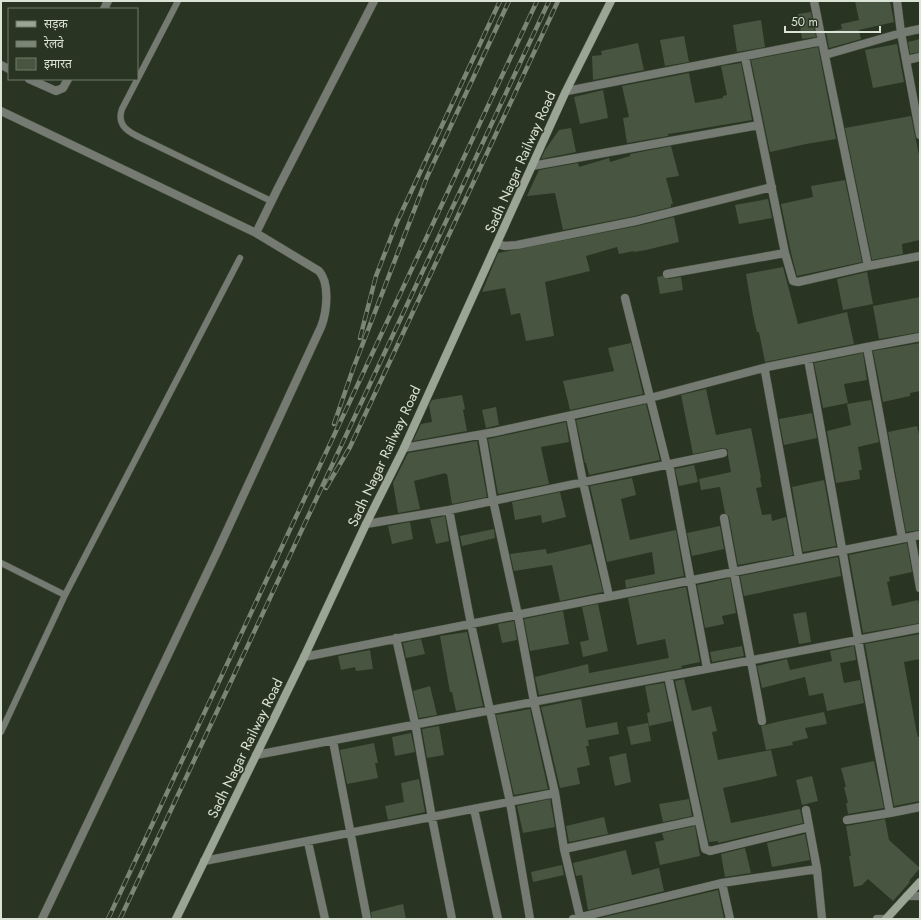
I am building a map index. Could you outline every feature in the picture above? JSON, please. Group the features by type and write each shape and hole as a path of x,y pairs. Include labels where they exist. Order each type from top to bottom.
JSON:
{"street":[{"path":"256,233 374,1"},
{"name":"Sadh Nagar Railway Road","path":"176,919 404,448 532,166 611,1"},
{"path":"814,1 868,266"},
{"path":"897,1 901,33 916,95 920,135"},
{"path":"825,55 920,29"},
{"path":"567,91 822,42"},
{"path":"746,57 791,278 795,282 920,256"},
{"path":"907,60 920,57"},
{"path":"32,80 56,91 63,88 67,80"},
{"path":"1,111 256,233 322,274 325,284 325,318 217,552 42,919"},
{"path":"532,166 759,125"},
{"path":"497,244 505,246 517,245 636,221 772,187"},
{"path":"667,274 785,253"},
{"path":"625,298 668,464 707,668"},
{"path":"404,448 482,435 650,398 766,368 920,337"},
{"path":"867,347 902,538"},
{"path":"808,359 843,550 857,639 890,812"},
{"path":"766,368 765,371 799,559"},
{"path":"570,416 583,482 609,596"},
{"path":"482,435 493,500 554,793 576,918 722,883 817,869"},
{"path":"366,524 449,510 723,453"},
{"path":"449,510 471,624 510,802 530,919"},
{"path":"724,518 762,721"},
{"path":"304,657 920,535"},
{"path":"911,537 920,588"},
{"path":"256,756 751,659 920,628"},
{"path":"396,638 415,725 452,919"},
{"path":"668,676 698,820 704,846 707,851 809,827"},
{"path":"333,741 367,919"},
{"path":"204,861 432,818 554,793"},
{"path":"847,820 920,807"},
{"path":"474,809 498,919"},
{"path":"806,810 817,869 822,919"},
{"path":"564,849 698,820"},
{"path":"308,842 325,919"},
{"path":"877,919 886,919 920,882"},
{"path":"722,883 730,919"},
{"path":"907,896 920,896"}],"lane":[{"path":"138,78 178,1"},
{"path":"137,80 120,113 120,120 127,131 271,201"},
{"path":"1,732 65,595 240,258"},
{"path":"1,563 65,595"}],"building":[{"path":"855,1 890,1 894,22 859,30 861,39 829,48 826,32 842,29 841,24 859,20"},
{"path":"811,12 816,37 802,39 798,14"},
{"path":"761,20 765,47 737,52 733,25"},
{"path":"684,36 689,62 665,66 660,40"},
{"path":"920,39 920,52 910,54 908,42"},
{"path":"638,43 644,70 593,80 592,56 602,55 601,51"},
{"path":"897,44 904,82 873,88 865,50"},
{"path":"818,47 836,139 770,152 751,60"},
{"path":"741,63 752,120 668,134 668,136 627,143 623,118 629,117 622,86 689,73 695,103 723,98 723,96 727,95 721,66"},
{"path":"603,90 608,118 580,124 574,97"},
{"path":"911,116 920,160 920,240 902,244 903,254 872,260 845,128"},
{"path":"571,128 576,152 541,159 545,150 559,130"},
{"path":"671,146 679,176 666,178 673,204 671,204 671,207 635,216 563,230 555,193 527,196 539,170 578,163 579,167 609,158 610,162 630,156 630,154"},
{"path":"845,180 862,262 797,276 781,204 813,197 811,186"},
{"path":"768,199 772,218 739,224 735,205"},
{"path":"674,217 679,242 646,250 619,254 617,247 586,256 590,271 545,282 554,336 526,341 520,313 511,315 505,288 482,292 498,253 637,226"},
{"path":"783,267 798,324 847,312 854,344 765,362 759,332 757,332 753,315 746,274"},
{"path":"867,272 873,304 843,310 837,279"},
{"path":"662,276 668,279 681,277 683,290 660,294 657,277"},
{"path":"920,297 920,332 879,339 873,306"},
{"path":"631,343 643,394 570,410 563,381 614,371 608,348"},
{"path":"920,343 920,391 910,393 910,396 883,402 873,351"},
{"path":"863,353 867,380 844,384 848,403 823,408 814,363"},
{"path":"706,389 716,435 751,428 761,478 762,487 756,488 762,515 771,514 772,521 786,517 793,555 738,565 729,517 725,513 720,487 701,490 699,479 731,472 727,449 722,448 693,454 681,395"},
{"path":"462,395 467,431 413,441 421,424 432,422 429,405 432,400"},
{"path":"871,400 879,442 858,447 862,470 859,470 860,479 836,483 827,431 851,425 847,404"},
{"path":"646,404 660,460 589,475 576,420"},
{"path":"496,407 499,425 486,428 482,410"},
{"path":"812,413 817,438 784,445 779,419"},
{"path":"566,422 569,442 541,447 549,484 498,494 488,439"},
{"path":"917,426 920,439 920,530 906,532 888,432"},
{"path":"477,441 487,497 452,504 447,474 445,473 414,481 420,509 398,513 393,483 408,453"},
{"path":"694,465 698,482 679,486 675,469"},
{"path":"632,478 636,495 621,499 630,540 676,530 684,576 626,588 625,580 655,574 652,552 607,562 590,486"},
{"path":"824,480 836,546 803,552 792,487"},
{"path":"560,492 566,517 542,523 541,515 515,520 512,502"},
{"path":"445,516 449,541 436,544 430,519"},
{"path":"410,522 413,539 392,544 388,526"},
{"path":"720,526 724,549 692,556 687,533"},
{"path":"494,529 495,538 462,546 460,536"},
{"path":"907,543 912,572 889,577 890,581 887,582 892,606 918,600 920,607 920,623 863,633 849,555"},
{"path":"591,544 603,592 560,601 552,565 514,571 510,554 546,549 547,554"},
{"path":"838,557 841,576 744,596 740,576"},
{"path":"730,578 736,613 722,616 724,624 705,628 697,585"},
{"path":"686,587 700,662 681,666 682,668 539,695 535,677 588,664 589,673 669,658 665,639 637,645 628,598"},
{"path":"598,604 608,651 583,657 580,642 589,640 582,607"},
{"path":"563,611 569,644 530,651 524,619"},
{"path":"806,612 811,642 799,644 793,614"},
{"path":"514,621 517,640 502,643 498,624"},
{"path":"467,632 483,706 456,711 452,692 450,692 440,636"},
{"path":"920,634 920,659 904,662 916,729 918,737 920,737 920,801 894,806 865,644"},
{"path":"421,639 425,654 406,658 403,643"},
{"path":"742,646 744,656 712,662 710,652"},
{"path":"854,646 856,660 840,663 844,683 860,680 864,703 827,711 823,693 809,696 805,677 762,688 757,666 787,659 790,670 832,661 830,651"},
{"path":"370,650 373,669 356,671 355,667 341,670 338,656"},
{"path":"684,679 692,711 711,706 717,731 712,732 718,760 771,750 777,776 723,788 731,823 800,809 803,823 718,843 718,841 709,842 675,681"},
{"path":"664,683 672,721 649,726 647,713 650,712 645,686"},
{"path":"430,686 437,715 419,718 413,691"},
{"path":"581,699 586,728 617,722 619,734 588,740 589,746 586,746 590,765 577,768 580,784 560,788 541,707"},
{"path":"530,709 548,789 514,795 496,715"},
{"path":"824,712 827,724 805,728 808,738 792,742 793,745 766,750 761,726"},
{"path":"648,723 651,741 631,745 627,727"},
{"path":"439,726 444,755 427,758 422,729"},
{"path":"411,733 415,752 395,756 392,737"},
{"path":"374,743 378,763 375,763 378,778 347,784 340,750"},
{"path":"626,753 631,782 615,786 609,757"},
{"path":"874,761 884,808 848,814 846,803 848,803 844,787 846,787 841,768"},
{"path":"812,776 818,801 802,805 796,780"},
{"path":"419,779 425,812 388,820 385,806 404,802 401,783"},
{"path":"550,799 555,827 523,833 517,806"},
{"path":"689,799 692,816 663,822 659,804"},
{"path":"604,817 608,834 569,842 566,826"},
{"path":"885,819 889,840 920,868 893,901 868,879 862,885 854,887 846,826"},
{"path":"695,826 700,856 660,865 655,842 664,840 662,833"},
{"path":"805,834 810,860 772,867 767,843"},
{"path":"745,848 751,873 725,877 721,854"},
{"path":"626,850 632,875 659,868 664,891 588,910 582,875 576,876 573,863"},
{"path":"562,865 564,875 533,882 531,872"},
{"path":"718,890 724,919 596,919"},
{"path":"403,904 406,919 372,919 371,912"}],"railway":[{"path":"360,338 376,276 397,222 500,1"},
{"path":"334,424 353,369 427,177 509,1"},
{"path":"108,919 537,1"},
{"path":"120,919 549,1"},
{"path":"326,488 350,447 558,1"}]}
